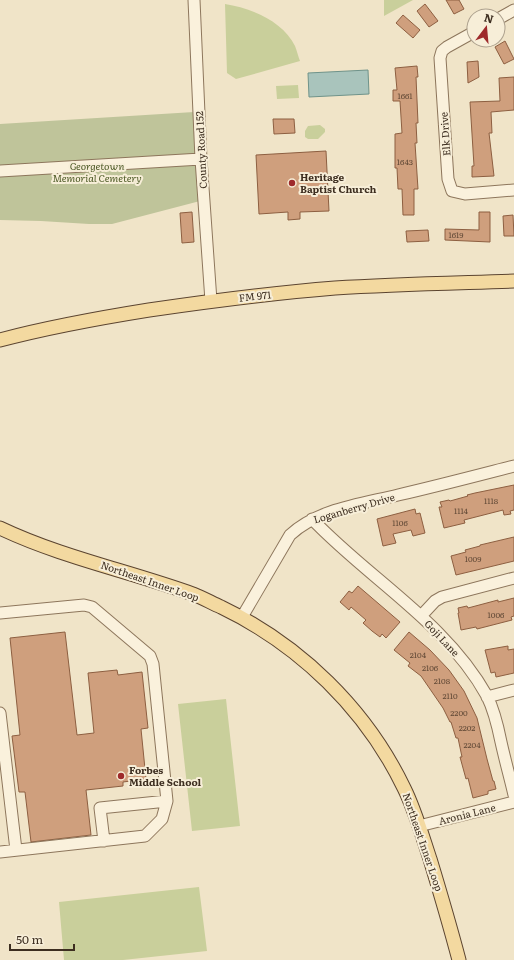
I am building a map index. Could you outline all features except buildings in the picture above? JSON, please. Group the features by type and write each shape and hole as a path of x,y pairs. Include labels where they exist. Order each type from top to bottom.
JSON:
{"main road":[{"name":"FM 971","path":"0,340 76,323 211,301 337,288 514,281"},
{"name":"Northeast Inner Loop","path":"0,528 29,541 195,595 242,617 273,636 311,666 347,702 378,741 404,788 419,826 448,917 459,960"}],"street":[{"name":"County Road 152","path":"194,0 201,159 211,301"},
{"name":"Elk Drive","path":"466,36 442,51 440,58 448,179 452,191 465,194 514,190"},
{"path":"0,171 201,159"},
{"name":"Loganberry Drive","path":"242,617 290,535 312,519 353,506 514,466"},
{"name":"Goji Lane","path":"312,519 328,536 421,616 467,665 487,697 497,724 514,796"},
{"path":"421,616 435,601 442,597 514,578"},
{"path":"0,613 84,605 92,607 150,656 153,664 167,801 162,819 145,836 0,852"},
{"path":"487,697 514,690"},
{"path":"0,713 16,850"},
{"path":"104,841 100,808 167,801"},
{"name":"Aronia Lane","path":"419,826 514,802"}],"green space":[{"path":"384,0 413,0 384,16"},
{"path":"225,4 255,12 283,29 295,46 300,61 236,79 227,73"},
{"path":"298,85 299,98 277,99 276,86"},
{"name":"Georgetown Memorial Cemetery","path":"194,112 200,201 112,224 0,220 0,124"},
{"path":"320,125 325,129 325,132 318,139 308,139 305,137 305,131 308,126"},
{"path":"226,699 240,826 192,831 178,704"},
{"path":"199,887 207,951 123,960 64,960 59,902"}],"water":[{"path":"368,70 369,94 309,97 308,73"}],"place":[{"name":"Heritage Baptist Church","path":"292,183"},
{"name":"Forbes Middle School","path":"121,776"}]}
